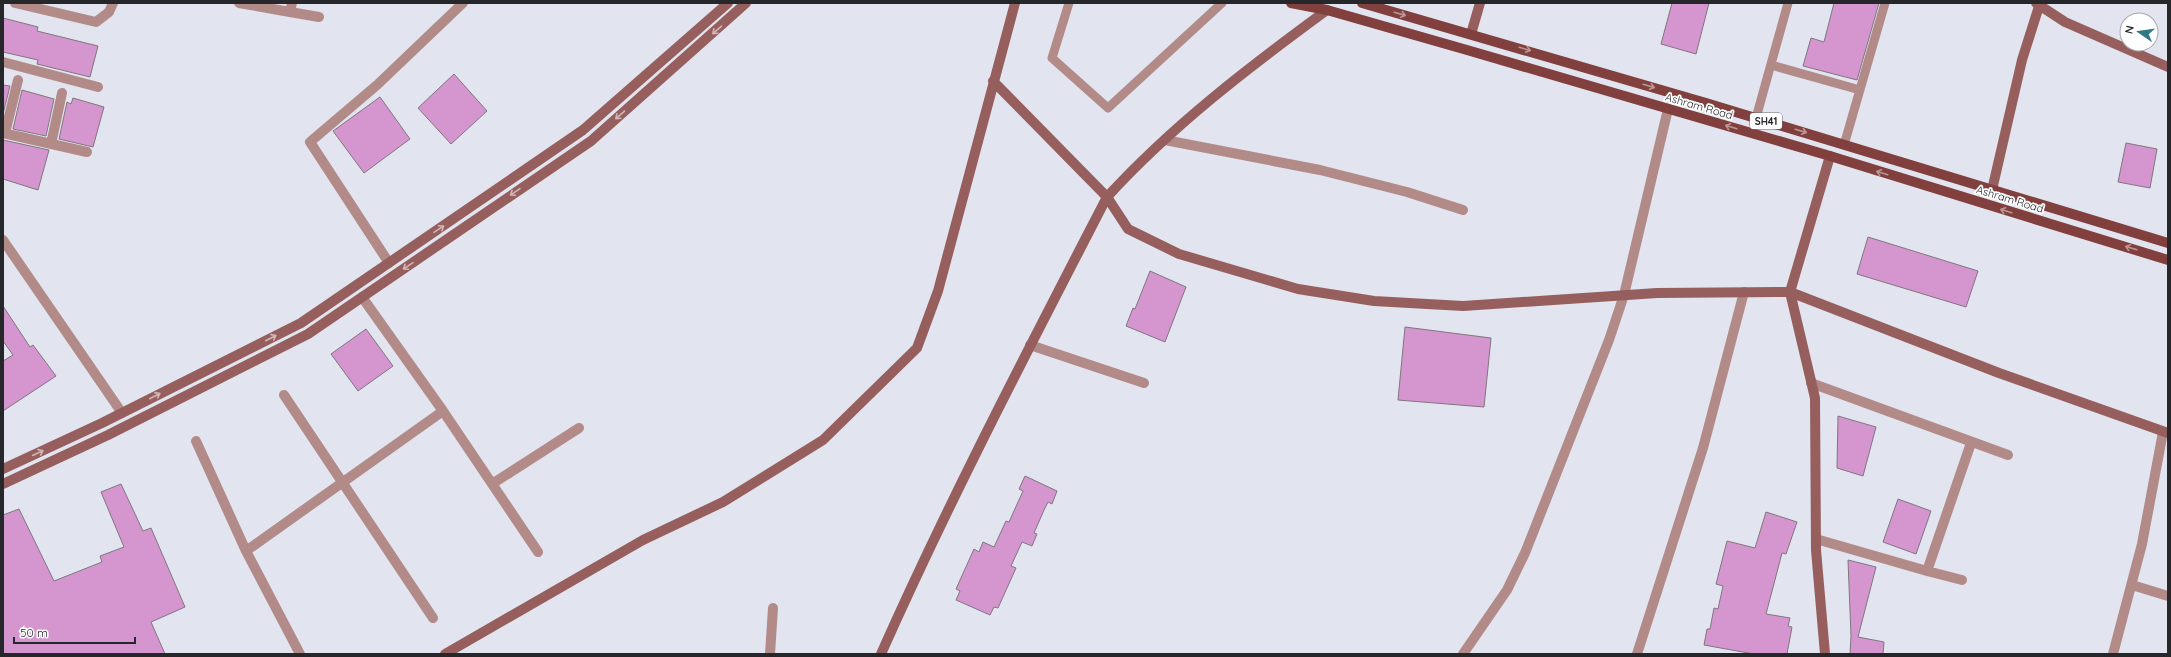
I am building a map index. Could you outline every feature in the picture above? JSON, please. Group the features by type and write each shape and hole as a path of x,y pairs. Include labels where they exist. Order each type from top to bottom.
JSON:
{"main road":[{"name":"Ashram Road","path":"1291,3 1326,10 1830,156 2168,260"},
{"name":"Ashram Road","path":"1362,3 1756,118 2168,243"}],"street":[{"path":"15,3 96,22 109,12 113,3"},
{"path":"239,3 291,8 319,17"},
{"path":"389,263 310,142 377,85 463,3"},
{"path":"3,470 122,413 301,323 583,130 728,3"},
{"path":"3,484 108,435 308,334 591,141 746,3"},
{"path":"445,654 644,540 723,502 823,440 917,348 938,291 1015,3"},
{"path":"1471,34 1480,3"},
{"path":"1992,190 2022,60 2039,4 2065,22 2168,67"},
{"path":"881,654 922,563 988,426 1107,197 1135,166 1245,70 1326,10"},
{"path":"3,62 98,87"},
{"path":"18,80 4,133 87,152"},
{"path":"993,81 1107,197 1128,229 1180,254 1298,289 1374,301 1463,306 1624,295 1790,292 1999,373 2166,433 2142,544 2113,654"},
{"path":"51,144 62,94"},
{"path":"1463,654 1507,590 1525,553 1609,340 1624,295 1668,109"},
{"path":"1165,140 1320,170 1407,192 1463,210"},
{"path":"1825,654 1816,539 1814,398 1790,292 1830,156"},
{"path":"3,240 122,413"},
{"path":"1637,654 1703,448 1744,292"},
{"path":"362,298 443,411 538,552"},
{"path":"1030,345 1144,383"},
{"path":"1811,383 1971,443 2008,455"},
{"path":"284,395 433,618"},
{"path":"246,551 443,411"},
{"path":"492,484 579,428"},
{"path":"196,441 246,551 300,654"},
{"path":"1927,571 1971,443"},
{"path":"1816,539 1962,580"},
{"path":"2132,585 2168,596"},
{"path":"770,654 773,608"}],"lane":[{"path":"1069,3 1052,58 1108,108 1222,3"},
{"path":"1756,118 1788,3"},
{"path":"1844,145 1885,3"},
{"path":"1771,65 1860,90"}],"building":[{"path":"1672,3 1709,3 1696,54 1661,44"},
{"path":"1834,3 1879,3 1857,80 1803,66 1811,38 1824,42"},
{"path":"3,18 38,27 37,31 98,46 90,77 37,64 38,60 3,52"},
{"path":"454,74 487,111 451,144 418,108"},
{"path":"3,85 10,86 3,114"},
{"path":"22,90 54,99 46,136 13,129"},
{"path":"380,97 410,139 364,173 333,131"},
{"path":"73,98 104,107 93,147 59,139 67,102 71,104"},
{"path":"3,140 49,150 38,190 3,179"},
{"path":"2126,143 2157,149 2150,188 2118,182"},
{"path":"1868,237 1978,271 1966,307 1857,274"},
{"path":"1150,271 1186,287 1165,342 1126,326 1133,308 1135,309"},
{"path":"3,306 30,347 33,345 56,376 3,411 3,361 13,355 3,341"},
{"path":"1405,327 1491,338 1484,407 1398,400"},
{"path":"366,329 393,366 358,391 331,354"},
{"path":"1838,416 1876,427 1863,476 1837,468"},
{"path":"1025,476 1057,491 1052,504 1048,502 1044,510 1034,533 1037,534 1032,546 1022,542 1011,566 1016,568 998,608 994,607 990,615 956,600 960,591 956,589 974,549 979,552 983,542 994,547 1006,521 1009,522 1023,491 1019,489"},
{"path":"121,484 143,531 151,528 185,607 151,622 165,654 3,654 3,515 19,509 54,581 102,562 100,556 124,547 101,492"},
{"path":"1898,499 1931,511 1916,554 1883,542"},
{"path":"1766,512 1797,522 1786,554 1782,553 1766,614 1790,618 1788,626 1792,627 1787,654 1754,654 1704,645 1707,629 1710,629 1714,608 1718,609 1723,586 1716,584 1727,541 1755,548"},
{"path":"1848,560 1876,567 1858,637 1884,642 1883,654 1850,654 1851,636"}]}
